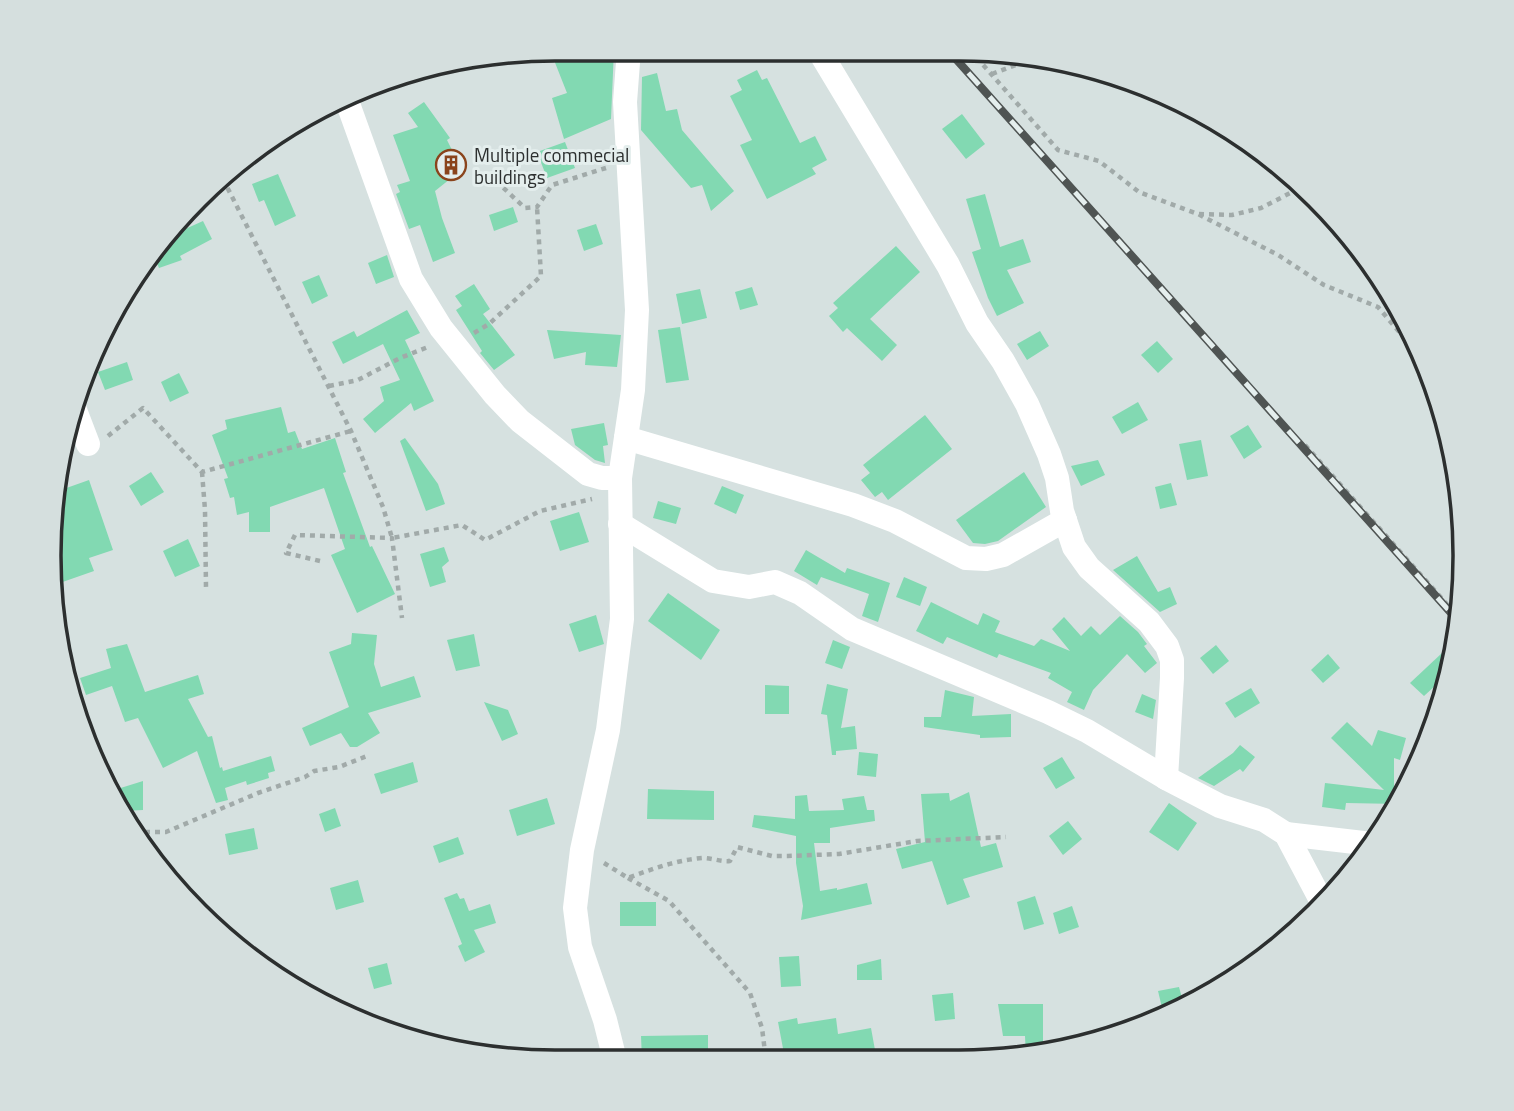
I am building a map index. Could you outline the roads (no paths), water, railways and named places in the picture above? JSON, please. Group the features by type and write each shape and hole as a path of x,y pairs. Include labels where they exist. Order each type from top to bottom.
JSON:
{"street":[{"path":"612,1050 580,947 575,908 582,850 608,730 622,619 620,485 633,390 637,310 625,102 628,61"},
{"path":"825,61 948,265 977,323 1003,360 1027,404 1053,466 1074,547 1089,568 1149,622 1167,646 1172,660 1172,678 1166,778"},
{"path":"349,107 411,279 441,328 495,395 520,421 588,474 620,485"},
{"path":"80,422 89,444"},
{"path":"626,438 853,505 895,521 966,558 986,559 1003,555 1031,542 1065,520"},
{"path":"620,524 713,581 749,587 775,582 800,593 852,629 1077,726 1220,806 1264,820 1286,834 1360,843"},
{"path":"1286,834 1318,894"}],"railway":[{"path":"958,61 1450,612"}],"place":[{"name":"Multiple commecial buildings","path":"451,165"}]}
